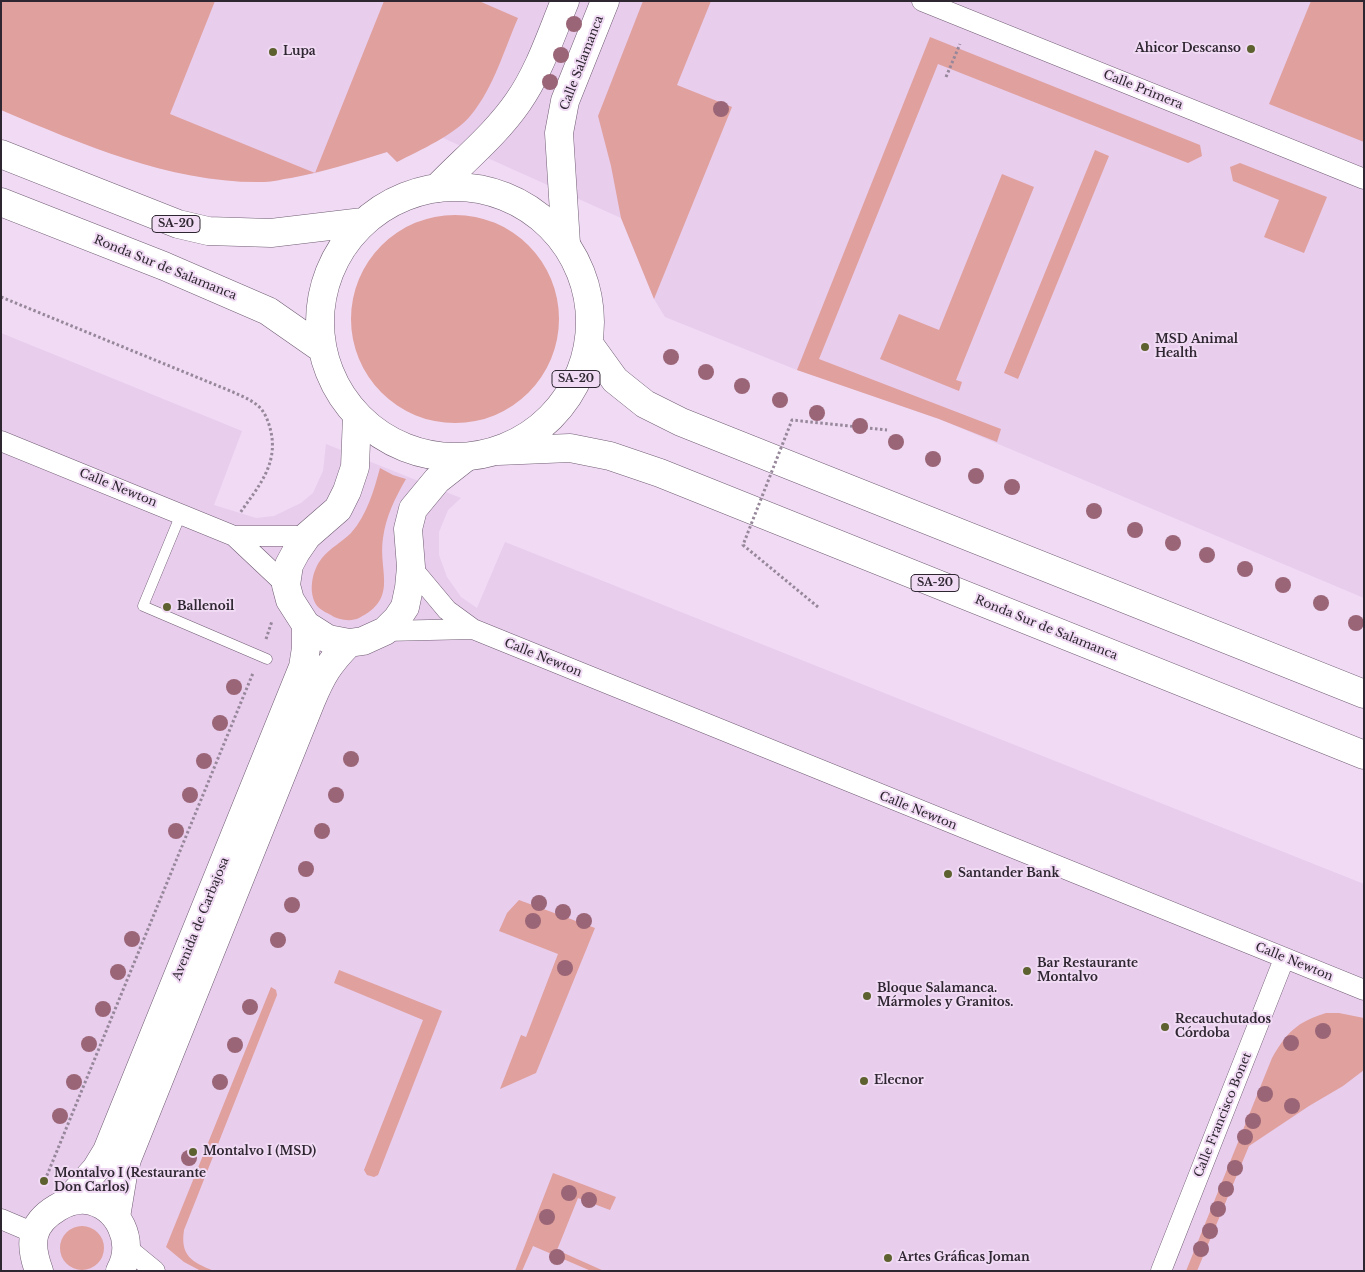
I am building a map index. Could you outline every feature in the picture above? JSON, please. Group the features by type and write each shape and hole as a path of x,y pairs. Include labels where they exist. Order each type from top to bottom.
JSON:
{"main road":[{"path":"437,188 497,127 519,101 537,66 565,1"},
{"name":"Calle Salamanca","path":"566,244 559,132 565,101 605,1"},
{"name":"Ronda Sur de Salamanca","path":"1,154 178,224 208,231 271,233 363,222"},
{"name":"Ronda Sur de Salamanca","path":"498,451 540,428 572,390 589,344 590,309 582,275 566,244 530,210 486,190 437,188 397,199 363,222 334,258 320,302 321,348 334,384 356,416 380,435 406,449 435,456 465,458 498,451 570,448 610,456 660,473 1364,755"},
{"name":"Ronda Sur de Salamanca","path":"1,202 164,266 268,311 321,348"},
{"name":"SA-20","path":"589,344 615,380 645,404 681,422 1364,694"},
{"path":"349,644 328,639 306,625 290,600 286,585 289,565 307,536 338,510 347,491 355,467 356,416"},
{"name":"Avenida de Carbajosa","path":"116,1218 122,1176 127,1159 319,681 331,661 349,644 362,641 385,631 397,619 404,607 410,588 411,567 408,529 413,509 437,480 465,458"},
{"name":"Avenida de Carbajosa","path":"67,1202 96,1168 107,1150 303,667 306,648 306,625"},
{"path":"39,1271 33,1254 34,1233 45,1215 67,1202 85,1200 103,1206 116,1218 124,1230 124,1260"}],"street":[{"name":"Calle Primera","path":"922,1 1364,179"},
{"name":"Calle Newton","path":"1,441 232,536 286,585"},
{"name":"Calle Newton","path":"232,536 307,536"},
{"name":"Calle Newton","path":"411,567 447,610 474,629 1364,990"},
{"name":"Calle Newton","path":"385,631 474,629"},
{"name":"Calle Francisco Bonet","path":"1161,1271 1284,958"},
{"path":"1,1219 34,1233"},
{"path":"124,1260 155,1271"}],"lane":[{"path":"181,514 143,606 263,657"}],"path":[{"path":"946,77 960,44"},
{"path":"1,298 233,392 258,405 269,423 274,444 271,462 237,518 232,536"},
{"path":"818,607 743,545 792,420 887,430"},
{"path":"40,1190 263,657 275,614"}],"shaded area":[{"path":"1,1 1364,1 1364,598 939,419 797,370 665,317 654,299 621,218 443,138 397,162 387,152 316,173 266,182 210,179 157,168 97,149 1,110"},
{"path":"1,1 215,1 170,114 315,173 271,182 230,181 196,177 130,160 97,149 1,110"},
{"path":"384,1 479,1 518,18 486,93 471,115 456,129 437,142 397,162 387,152 315,173"},
{"path":"643,1 711,1 677,85 732,107 654,299 621,218 611,166 598,116"},
{"path":"1311,1 1364,1 1364,142 1269,104"},
{"path":"930,37 1200,145 1202,156 1188,163 938,64 819,359 1001,429 997,442 939,419 797,370"},
{"path":"1095,150 1109,156 1018,379 1004,373"},
{"path":"1240,163 1327,197 1304,253 1264,237 1279,200 1233,181 1230,167"},
{"path":"1002,174 1034,187 956,380 962,382 959,391 880,359 899,314 939,330"},
{"path":"455,215 475,217 495,223 521,239 535,253 551,279 557,299 559,319 557,339 551,359 535,385 521,399 495,415 475,421 455,423 435,421 415,415 389,399 375,385 359,359 353,339 351,319 353,299 359,279 375,253 389,239 415,223 435,217"},
{"path":"1,333 242,431 214,505 256,518 274,516 301,503 313,493 323,471 326,444 461,498 448,510 439,532 439,555 447,577 461,597 477,608 505,542 1364,884 1364,1271 1,1271"},
{"path":"380,468 406,479 398,493 384,530 382,550 383,593 379,602 359,618 352,620 341,619 318,607 313,596 313,575 322,558 357,526 366,510"},
{"path":"519,900 595,928 536,1073 500,1089 521,1035 526,1037 558,954 499,931 507,913"},
{"path":"339,970 442,1011 378,1175 374,1177 367,1175 364,1170 423,1020 334,983"},
{"path":"271,987 276,990 277,995 184,1230 184,1246 189,1257 214,1271 201,1271 184,1262 166,1247"},
{"path":"1326,1013 1339,1013 1364,1018 1364,1070 1343,1086 1249,1146 1197,1271 1186,1271 1272,1058 1283,1041 1300,1024"},
{"path":"553,1173 616,1197 610,1210 578,1198 557,1250 604,1271 591,1271 533,1246 522,1271 515,1271"},
{"path":"78,1226 86,1226 98,1232 104,1248 98,1264 86,1270 78,1270 66,1264 60,1252 60,1244 66,1232"}],"place":[{"name":"Ahicor Descanso","path":"1251,49"},
{"name":"Lupa","path":"273,52"},
{"name":"MSD Animal Health","path":"1145,347"},
{"name":"Ballenoil","path":"167,607"},
{"name":"Santander Bank","path":"948,874"},
{"name":"Bar Restaurante Montalvo","path":"1027,971"},
{"name":"Bloque Salamanca. Mármoles y Granitos.","path":"867,996"},
{"name":"Recauchutados Córdoba","path":"1165,1027"},
{"name":"Elecnor","path":"864,1081"},
{"name":"Montalvo I (MSD)","path":"193,1152"},
{"name":"Montalvo I (Restaurante Don Carlos)","path":"44,1181"},
{"name":"Artes Gráficas Joman","path":"888,1258"}]}
